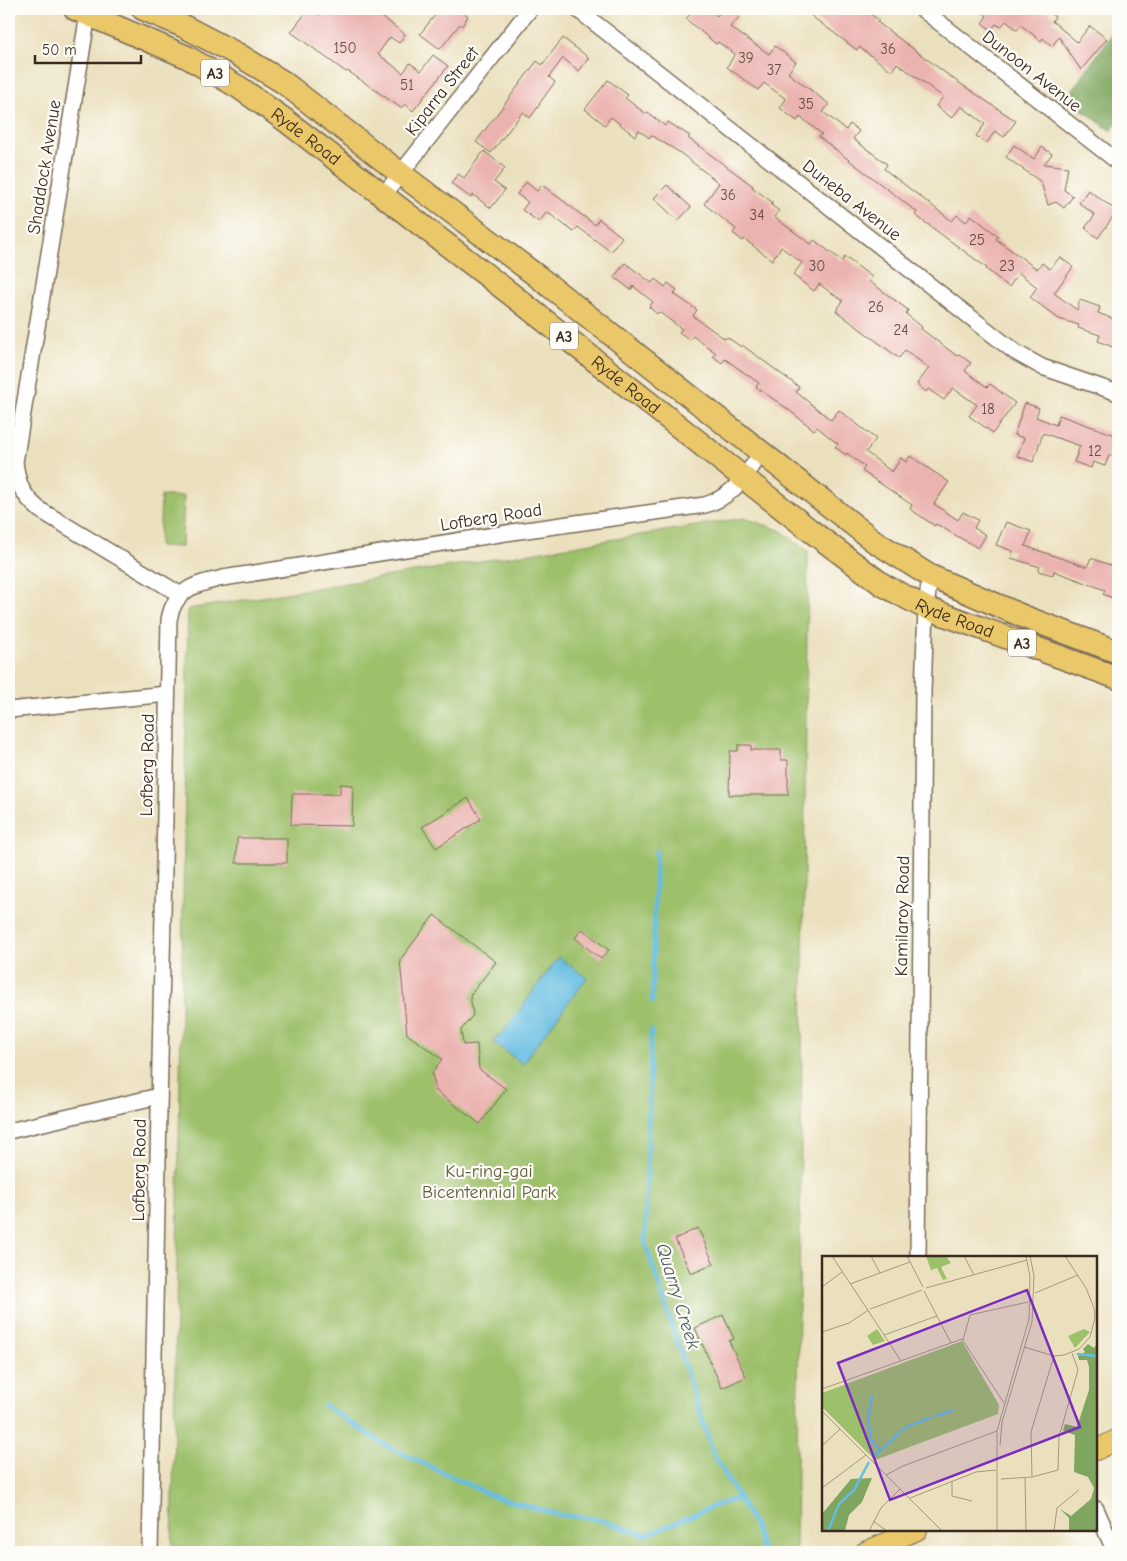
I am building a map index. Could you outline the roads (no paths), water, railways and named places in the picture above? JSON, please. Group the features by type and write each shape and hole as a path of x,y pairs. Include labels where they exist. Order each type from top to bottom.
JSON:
{"highway":[{"name":"Ryde Road","path":"143,9 200,34 283,82 537,276 874,541 930,576 1028,618 1118,652"},
{"name":"Ryde Road","path":"81,12 171,50 209,69 285,120 516,298 860,569 883,584 926,608 1118,678"}],"main road":[{"path":"1097,1450 1118,1439"},
{"path":"865,1552 915,1531"}],"street":[{"name":"Kiparra Street","path":"383,196 530,9"},
{"name":"Duneba Avenue","path":"577,9 1015,352 1042,367 1118,393"},
{"name":"Dunoon Avenue","path":"922,9 1118,162"},
{"name":"Shaddock Avenue","path":"81,12 15,462 17,477 21,489 28,500 40,510 181,595"},
{"name":"Lofberg Road","path":"150,1552 169,620 173,603 181,595 200,583 223,578 519,531 705,505 724,498 735,489 761,454"},
{"name":"Kamilaroy Road","path":"918,1256 923,703 926,608 930,576"},
{"path":"9,710 168,694"},
{"path":"9,1131 159,1096"},
{"path":"1097,1511 1115,1552"}],"water":[{"path":"559,957 587,978 523,1064 493,1042 498,1035 500,1036"}],"waterway":[{"name":"Quarry Creek","path":"652,1002 656,851"},
{"name":"Quarry Creek","path":"651,1031 645,1242 713,1453 755,1527 763,1552"},
{"path":"324,1405 387,1446 492,1496 560,1515 596,1519 646,1535 716,1505 739,1498"}],"park label":[{"name":"Ku-ring-gai Bicentennial Park","path":"489,1181"}]}
